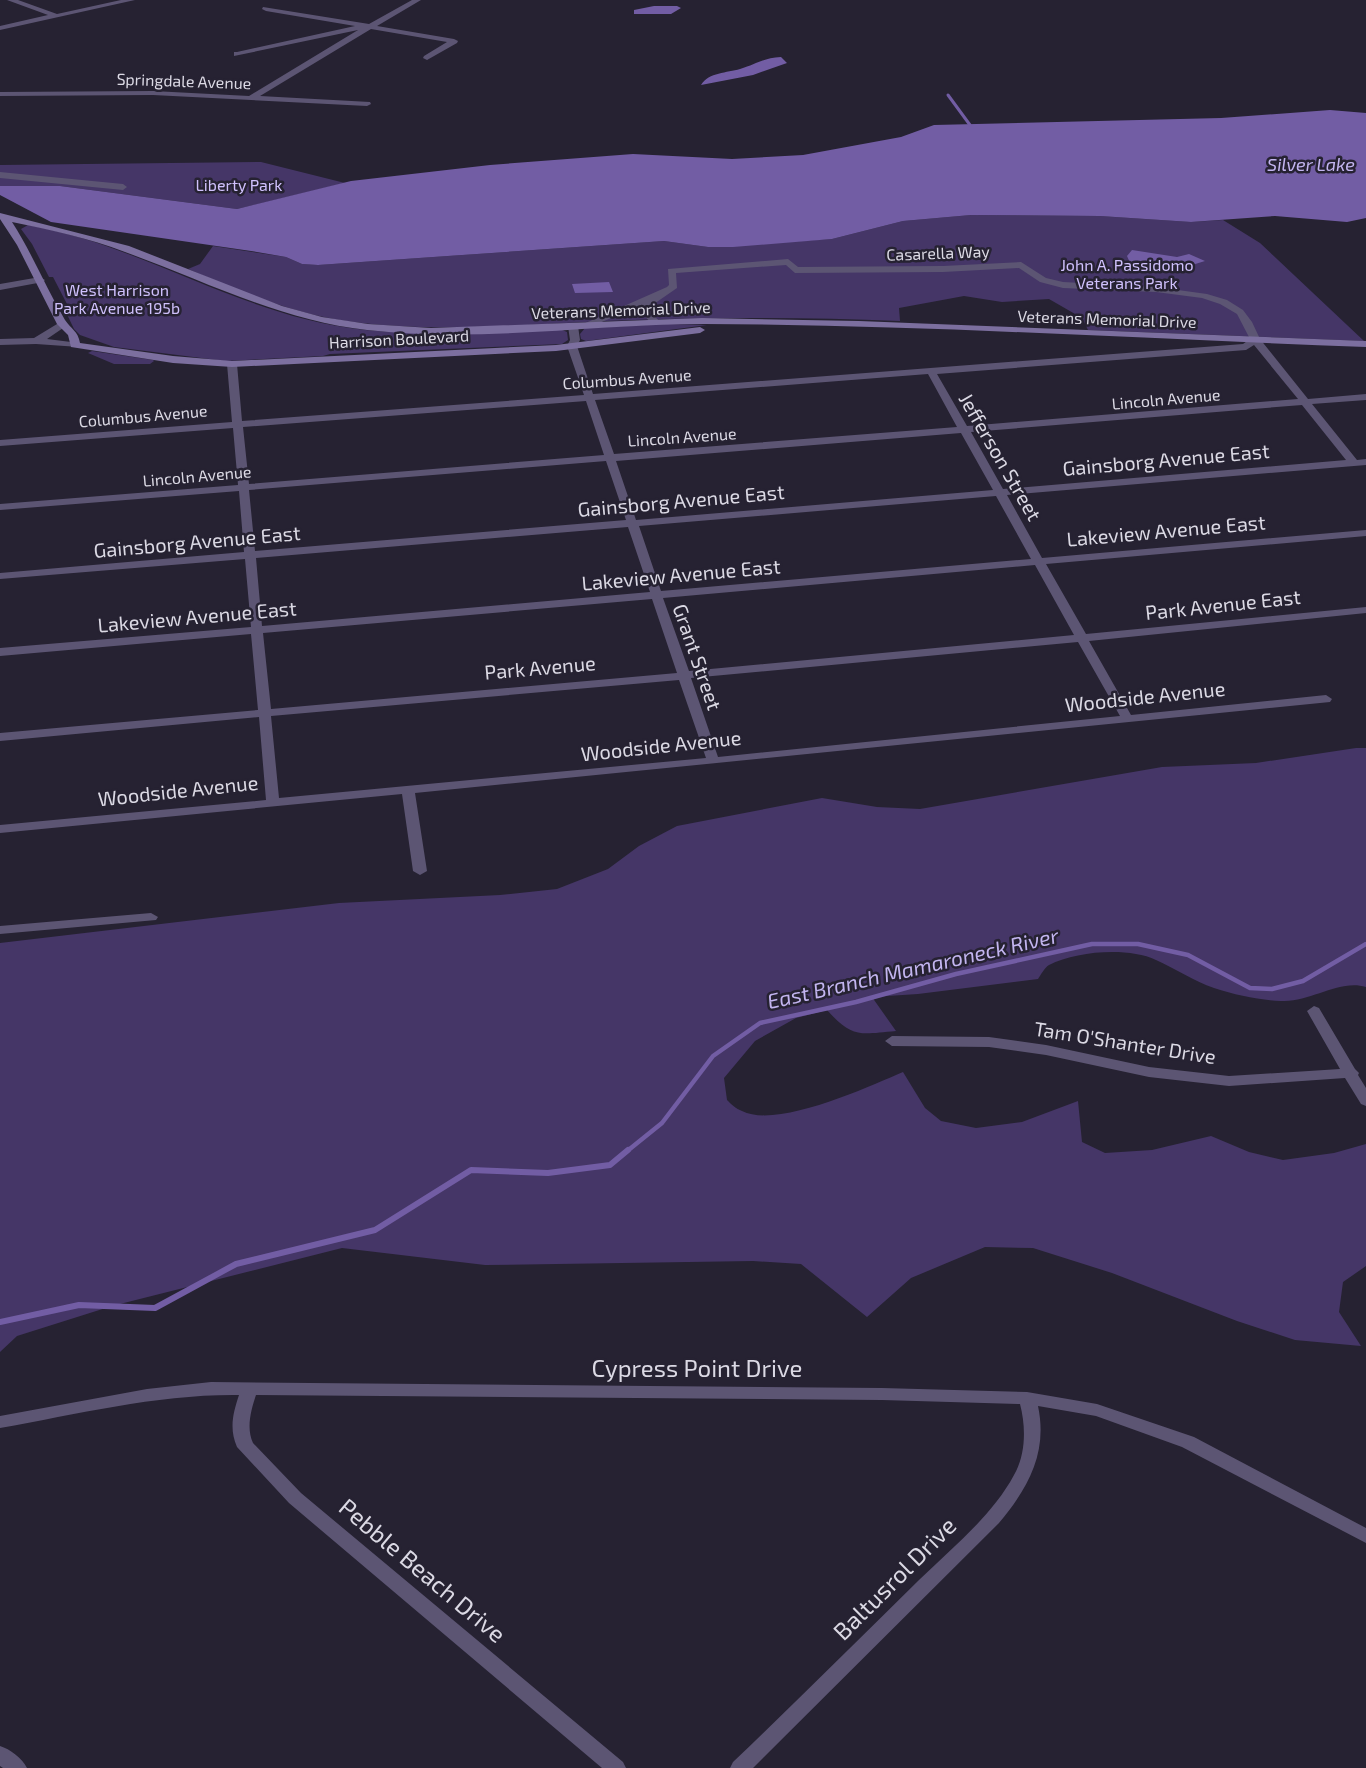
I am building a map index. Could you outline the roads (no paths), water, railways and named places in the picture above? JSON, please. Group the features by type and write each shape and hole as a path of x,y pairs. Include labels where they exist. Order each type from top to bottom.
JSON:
{"main road":[{"path":"2,217 22,245 62,324 73,334 75,345"},
{"name":"Veterans Memorial Drive","path":"2,217 58,229 117,246 252,299 321,320 368,327 431,331 655,322 751,322 859,324 1366,344"},
{"name":"Harrison Boulevard","path":"75,345 203,363 232,364 572,346 751,322"}],"street":[{"path":"11,0 57,16"},
{"path":"0,28 131,0"},
{"path":"250,99 369,26 417,0"},
{"path":"266,9 454,41 427,58"},
{"path":"237,54 369,26"},
{"name":"Springdale Avenue","path":"0,94 153,93 367,104"},
{"path":"0,175 123,187"},
{"name":"Casarella Way","path":"651,299 664,294 674,286 671,271 788,262 795,270 944,269 1021,265 1042,279 1063,285 1199,295 1238,311 1248,322 1255,340 1360,462"},
{"path":"0,287 40,280"},
{"path":"651,299 645,306 645,311 655,322"},
{"path":"586,325 651,299"},
{"path":"36,341 62,324"},
{"name":"Grant Street","path":"573,326 575,340 572,346 713,761"},
{"name":"Columbus Avenue","path":"0,442 1237,348 1246,347 1255,340"},
{"path":"0,342 36,341 75,345"},
{"path":"232,364 273,801"},
{"name":"Jefferson Street","path":"931,371 962,430 1039,560 1127,718"},
{"name":"Lincoln Avenue","path":"0,507 1366,397"},
{"name":"Gainsborg Avenue East","path":"0,576 1360,462"},
{"name":"Lakeview Avenue East","path":"0,652 1366,533"},
{"name":"Park Avenue East","path":"1083,638 1366,610"},
{"name":"Park Avenue","path":"0,737 1083,638"},
{"name":"Woodside Avenue","path":"0,828 713,761 1326,699"},
{"path":"408,790 420,871"},
{"path":"0,930 152,917"},
{"path":"1314,1011 1352,1073 1366,1101"},
{"name":"Tam O'Shanter Drive","path":"891,1041 989,1042 1046,1050 1149,1072 1229,1081 1352,1073"},
{"name":"Cypress Point Drive","path":"0,1422 147,1395 211,1388 858,1394 1027,1398 1097,1410 1188,1442 1366,1536"},
{"name":"Pebble Beach Drive","path":"249,1389 242,1412 241,1436 246,1447 262,1464 295,1498 616,1768"},
{"name":"Baltusrol Drive","path":"740,1768 943,1568 1011,1496 1024,1472 1031,1451 1034,1422 1027,1398"},
{"path":"0,1754 17,1768"}],"water":[{"path":"654,6 681,8 671,14 634,14 634,10"},
{"path":"781,57 787,63 753,75 701,85 713,75"},
{"name":"Silver Lake","path":"1330,110 1366,113 1366,218 1347,222 1275,216 1191,222 1100,216 971,215 903,221 832,239 733,247 708,247 664,241 318,265 302,264 286,257 251,251 51,222 0,195 0,186 60,186 237,209 351,181 490,165 633,154 732,159 803,155 901,137 934,125 1221,118"},
{"path":"1132,250 1177,257 1189,254 1205,261 1176,270 1161,263 1131,265 1127,256"},
{"path":"609,282 613,292 575,293 572,284"}],"waterway":[{"path":"948,95 970,125"},
{"name":"East Branch Mamaroneck River","path":"626,1152 662,1123 713,1056 760,1023 856,1002 956,974 1092,944 1138,944 1188,955 1250,988 1272,989 1303,981 1366,944"},
{"name":"East Branch Mamaroneck River","path":"0,1322 79,1305 155,1308 236,1264 375,1230 471,1170 548,1173 610,1165 628,1150"}],"park label":[{"name":"Liberty Park","path":"239,185"},
{"name":"John A. Passidomo Veterans Park","path":"1127,274"},
{"name":"West Harrison Park Avenue 195b","path":"117,299"}]}
